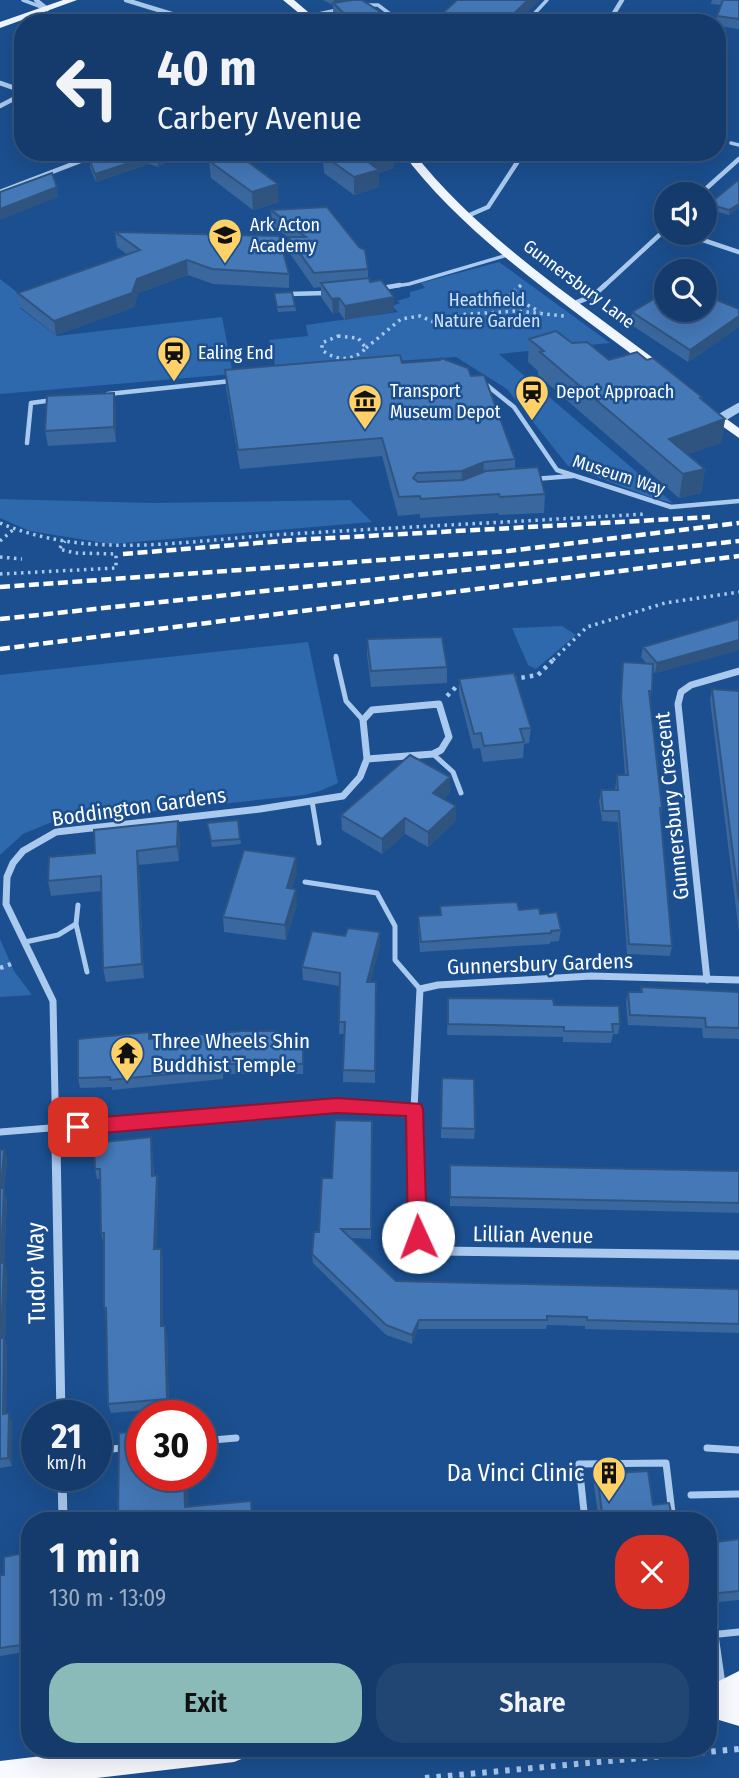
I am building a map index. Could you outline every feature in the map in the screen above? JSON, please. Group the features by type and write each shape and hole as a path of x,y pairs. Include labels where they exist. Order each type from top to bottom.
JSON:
{"highway":[{"path":"0,1775 69,1763 135,1757"}],"main road":[{"path":"35,14 72,0"},
{"path":"288,0 306,14"},
{"name":"Gunnersbury Lane","path":"415,161 465,217 679,385"},
{"path":"698,401 739,434"}],"street":[{"path":"36,0 47,9"},
{"path":"126,0 172,14"},
{"path":"713,182 739,159"},
{"path":"0,192 81,161"},
{"path":"465,217 488,207 518,161"},
{"path":"575,303 593,296 654,240"},
{"path":"717,245 739,252"},
{"name":"Gunnersbury Crescent","path":"707,980 678,704 681,692 691,685 739,671"},
{"path":"439,704 449,737 442,750 433,754 367,759 363,720 372,710 439,704"},
{"name":"Boddington Gardens","path":"53,1129 52,1001 25,942 3,904 6,877 23,851 56,832 342,796 360,777 367,759"},
{"name":"Gunnersbury Gardens","path":"414,1109 420,989 438,985 591,976 739,980"},
{"path":"0,1132 337,1105 414,1109"},
{"name":"Lillian Avenue","path":"414,1109 418,1237 427,1247 442,1251 739,1255"},
{"name":"Tudor Way","path":"53,1129 61,1400"},
{"path":"62,1491 63,1512"}],"lane":[{"path":"23,0 47,9"},
{"path":"534,14 547,0"},
{"path":"357,6 378,5 390,14"},
{"path":"318,14 346,8"},
{"path":"731,143 739,145"},
{"path":"376,289 409,284 511,254"},
{"path":"284,294 329,293"},
{"name":"Museum Way","path":"473,378 499,393 514,407 557,470 671,507 739,501"},
{"path":"107,395 231,381"},
{"path":"27,443 31,402 57,400"},
{"path":"720,418 739,408"},
{"path":"526,480 580,476"},
{"path":"336,656 346,701 363,720"},
{"path":"433,754 453,772 461,793"},
{"path":"312,801 319,843"},
{"path":"305,882 377,893 395,926 395,960 420,989"},
{"path":"78,905 76,924 87,972"},
{"path":"25,942 58,935 76,924"},
{"path":"217,1440 236,1438"},
{"path":"707,1448 739,1450"},
{"path":"584,1512 579,1465 666,1463 672,1512"},
{"path":"691,1495 739,1494"},
{"path":"717,1634 739,1632"},
{"path":"717,1662 724,1699"}],"path":[{"path":"543,279 522,283 510,296 544,314"},
{"path":"366,348 363,341 345,335 326,340 321,346 325,354 338,359 359,355 401,319 419,316 430,322 441,323 449,322 456,315 516,311 559,316 586,310"},
{"path":"0,523 13,529 65,541 126,547 264,535 654,514 671,507"},
{"path":"0,541 13,529"},
{"path":"0,574 116,568 116,554 75,553 59,549 65,541"},
{"path":"0,557 22,559"},
{"path":"511,679 538,676 587,627 665,603 739,592"},
{"path":"439,704 457,686 470,684"},
{"path":"0,968 11,964"},
{"path":"717,1751 739,1749"},
{"path":"425,1778 652,1757"}],"green space":[{"name":"Heathfield Nature Garden","path":"499,262 610,343 499,354 673,503 652,498 568,466 507,389 456,357 276,369 269,340 308,336 306,325 398,312 392,306 400,303 397,301 410,297 410,292 425,288 421,283"},
{"path":"0,279 31,303 20,308 57,336 222,317 233,374 0,394"},
{"path":"0,499 152,503 350,500 372,522 110,544 30,531 0,518"},
{"path":"562,626 576,635 536,669 528,665 512,628"},
{"path":"308,642 338,783 304,795 52,822 23,834 0,855 0,675"},
{"path":"0,939 14,971 32,995 0,997"}],"building":[{"path":"362,0 382,14 345,14 333,3"},
{"path":"457,0 528,0 513,14 443,14"},
{"path":"723,0 739,0 739,19 718,14"},
{"path":"90,161 136,161 95,174"},
{"path":"209,161 247,161 278,184 252,192"},
{"path":"331,161 367,161 379,170 354,177"},
{"path":"52,173 57,187 0,209 0,192"},
{"path":"739,181 739,204 729,210 717,206 717,197"},
{"path":"327,207 359,247 365,250 368,269 314,273 288,237 306,237 271,210"},
{"path":"115,232 279,236 289,274 212,269 187,260 137,279 132,293 54,321 18,293 140,250"},
{"path":"369,278 370,282 381,280 394,297 345,306 339,298 332,299 321,283"},
{"path":"292,292 295,306 277,307 274,293"},
{"path":"654,299 654,322 717,322 717,300 739,309 739,316 690,350 632,312"},
{"path":"556,331 572,343 587,342 609,360 637,352 647,360 653,358 702,397 700,398 725,419 669,439 705,469 683,474 540,352 544,351 529,339"},
{"name":"Transport Museum Depot","path":"400,355 402,363 441,358 468,368 471,376 484,375 515,459 484,462 462,471 417,473 413,478 418,482 463,480 486,471 538,467 545,494 421,499 420,496 399,497 382,438 238,450 225,370"},
{"path":"114,393 114,427 45,431 47,396"},
{"path":"739,619 739,640 657,663 643,647"},
{"path":"442,637 447,667 371,671 367,639"},
{"path":"623,662 653,664 652,691 649,691 662,808 672,946 629,944 619,811 603,811 601,790 618,790 617,775 628,775 621,697"},
{"path":"514,673 531,728 520,729 524,742 484,746 481,733 474,734 459,679"},
{"path":"712,689 739,691 739,901"},
{"path":"410,755 450,777 433,793 456,806 428,832 405,818 382,839 341,815"},
{"path":"238,820 240,839 211,841 207,823"},
{"path":"178,821 177,846 137,851 142,964 103,968 101,876 48,881 49,857 95,853 94,830"},
{"path":"244,850 296,857 287,888 296,889 285,925 223,917"},
{"path":"517,902 519,910 539,908 540,914 557,912 561,930 551,933 421,942 418,916 441,915 440,906"},
{"path":"348,928 380,932 367,982 376,982 375,1071 343,1070 345,1022 339,1022 340,973 302,967 312,931 345,936"},
{"path":"641,987 739,992 739,1028 706,1027 705,1018 630,1015 628,992 642,992"},
{"path":"448,998 553,999 554,1005 619,1006 620,1024 612,1024 613,1032 564,1031 564,1027 448,1024"},
{"path":"242,1031 276,1031 276,1038 303,1038 303,1064 222,1064 222,1069 110,1080 110,1077 78,1078 78,1039 149,1032 149,1039"},
{"path":"442,1078 474,1079 475,1129 441,1128"},
{"path":"335,1120 372,1121 371,1229 341,1229 396,1281 739,1289 739,1324 587,1320 587,1317 547,1316 547,1320 419,1320 412,1335 386,1325 312,1254 314,1232 319,1232 322,1178 332,1178"},
{"path":"151,1137 152,1176 157,1175 154,1249 161,1249 161,1326 165,1326 167,1399 126,1400 126,1402 112,1404 112,1400 108,1400 104,1233 101,1233 100,1169 95,1169 94,1143"},
{"path":"0,1150 4,1150 1,1188 4,1188 1,1263 4,1262 1,1338 4,1338 3,1414 9,1413 8,1458 0,1459"},
{"path":"450,1165 739,1171 739,1203 450,1197"},
{"path":"126,1432 126,1491 184,1491 185,1507 251,1501 252,1512 118,1512 119,1433"},
{"path":"648,1471 653,1505 669,1503 671,1512 602,1512 597,1474"},
{"path":"739,1539 739,1591 717,1593 717,1542"},
{"path":"21,1554 21,1645 0,1648 0,1575 4,1575 4,1557"}],"railway":[{"path":"123,554 295,540 710,517"},
{"path":"0,587 508,551 739,523"},
{"path":"0,619 739,541"},
{"path":"0,649 739,556"}],"place":[{"name":"Ark Acton Academy","path":"225,265"},
{"name":"Ealing End","path":"174,383"},
{"name":"Depot Approach","path":"532,422"},
{"name":"Transport Museum Depot","path":"365,431"},
{"name":"Three Wheels Shin Buddhist Temple","path":"127,1083"},
{"name":"Da Vinci Clinic","path":"609,1503"}],"route":[{"path":"78,1127 337,1105 414,1109 418,1237"}]}
